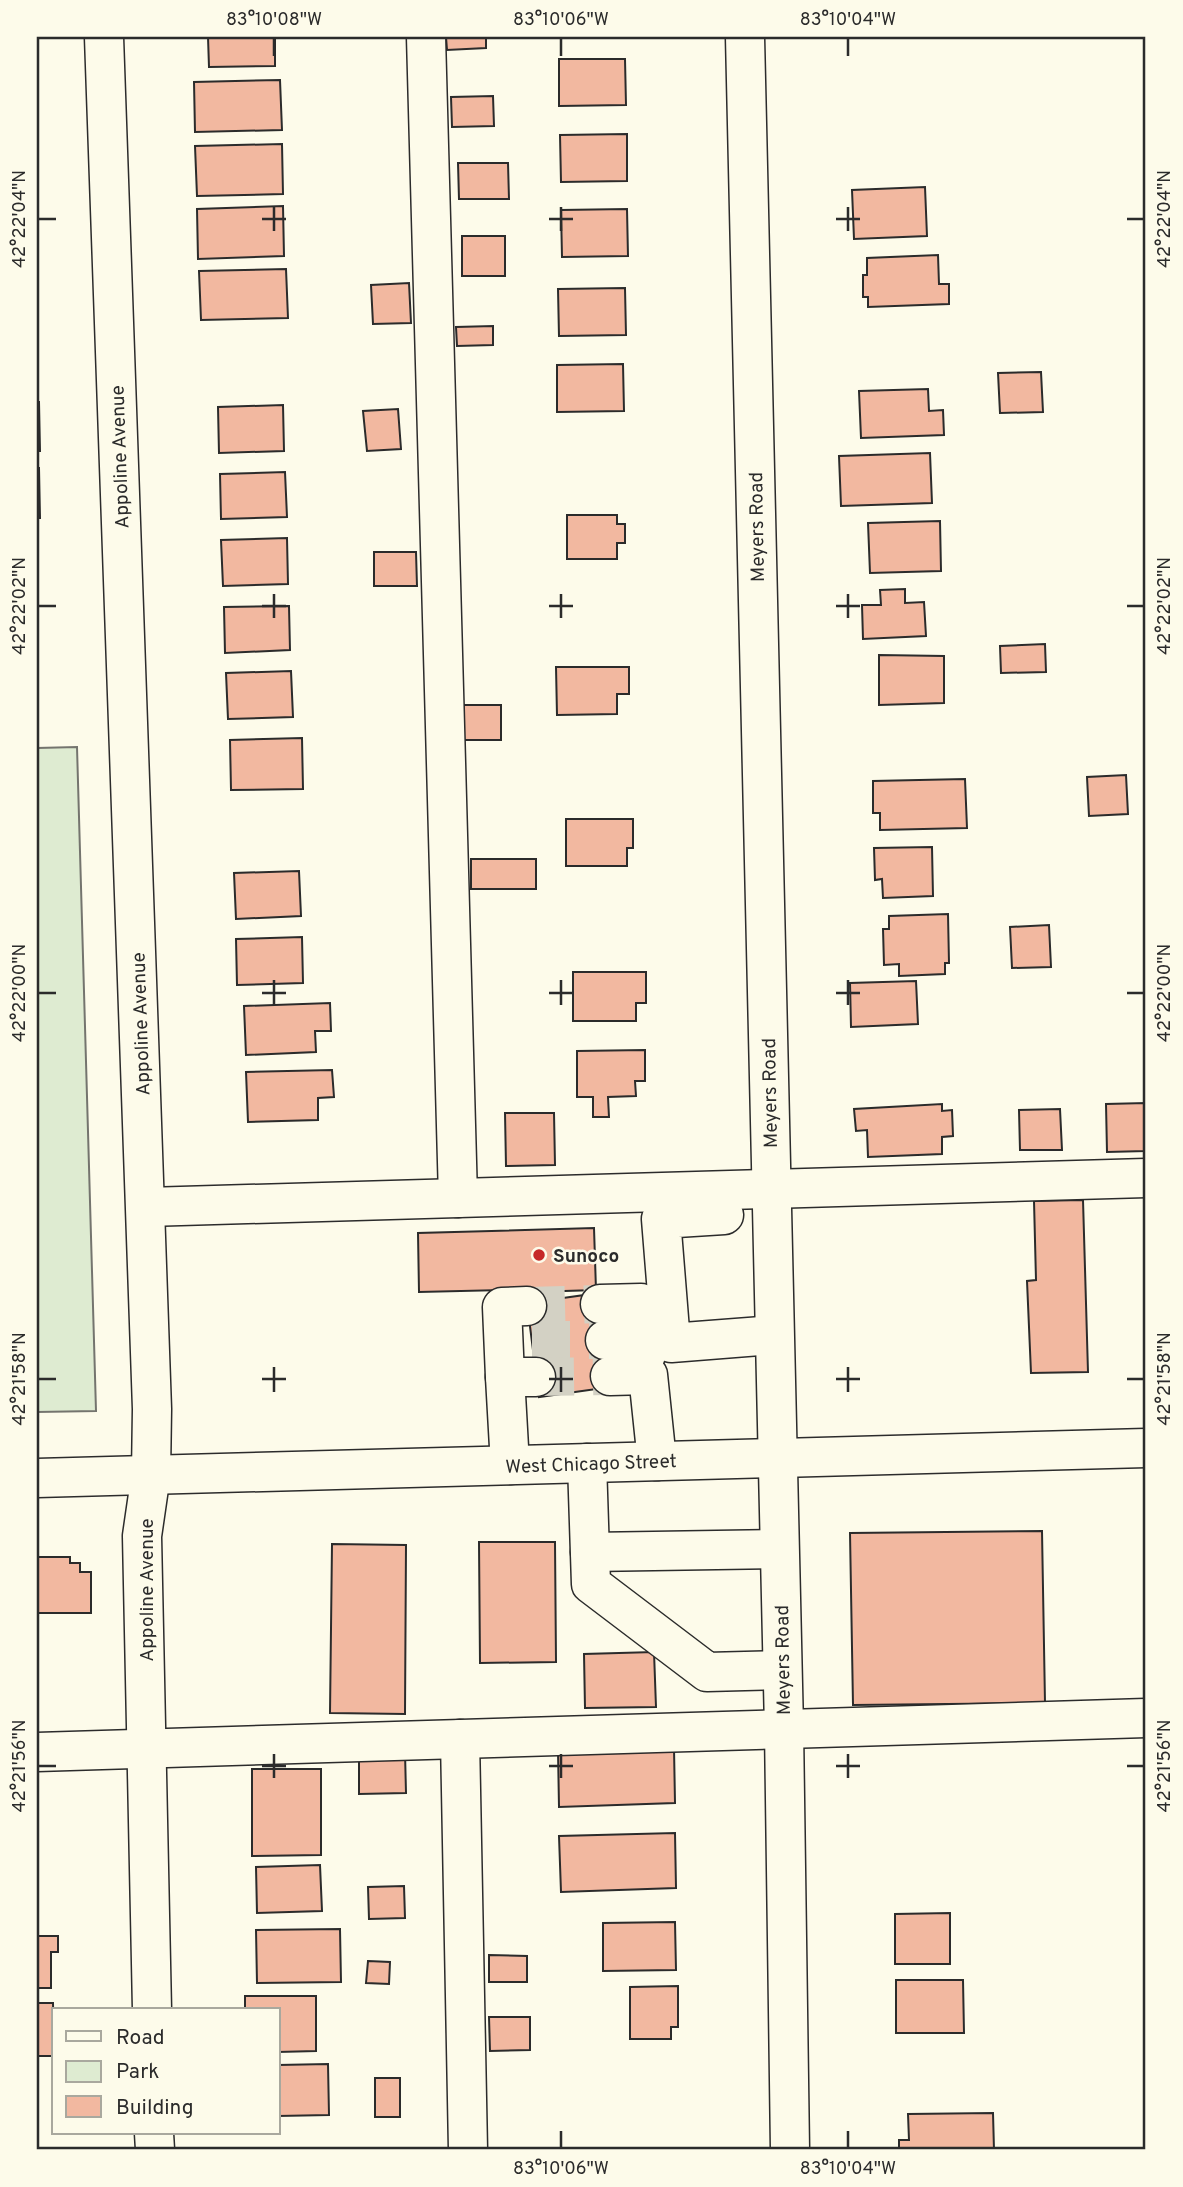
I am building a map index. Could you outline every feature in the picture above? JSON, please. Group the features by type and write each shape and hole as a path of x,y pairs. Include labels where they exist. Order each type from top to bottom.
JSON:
{"street":[{"name":"Appoline Avenue","path":"104,37 152,1409 151,1474 142,1536 152,2008"},
{"path":"426,37 458,1198"},
{"name":"Meyers Road","path":"745,37 784,1728 790,2150"},
{"path":"147,1207 458,1198 771,1200 1146,1178"},
{"path":"657,1461 651,1338 661,1219 771,1200"},
{"path":"651,1338 641,1303 605,1340 651,1338 671,1343 774,1335"},
{"path":"510,1465 521,1348"},
{"name":"West Chicago Street","path":"37,1478 1146,1448"},
{"path":"587,1463 591,1584 707,1672 782,1671"},
{"path":"590,1552 779,1549"},
{"path":"37,1752 1146,1718"},
{"path":"460,1739 468,2150"}],"green space":[{"path":"77,747 96,1411 37,1412 37,748"}],"building":[{"path":"208,37 275,37 275,66 209,67"},
{"path":"446,37 486,37 486,48 447,50"},
{"path":"559,59 625,59 626,105 559,106"},
{"path":"280,80 282,130 195,132 194,82"},
{"path":"493,96 494,126 452,127 451,97"},
{"path":"627,134 627,181 561,182 560,135"},
{"path":"282,144 283,194 197,196 195,146"},
{"path":"458,163 508,163 509,199 459,199"},
{"path":"925,187 927,236 854,239 852,190"},
{"path":"283,206 284,256 198,259 197,209"},
{"path":"627,209 628,256 562,257 561,210"},
{"path":"462,236 505,236 505,276 462,276"},
{"path":"938,255 939,284 949,284 949,304 868,307 868,297 863,297 863,275 867,275 867,258"},
{"path":"286,269 288,318 201,320 199,271"},
{"path":"409,283 411,323 373,324 371,285"},
{"path":"625,288 626,335 559,336 558,289"},
{"path":"493,326 493,345 457,346 456,327"},
{"path":"623,364 624,411 557,412 557,365"},
{"path":"1041,372 1043,412 1000,413 998,373"},
{"path":"928,389 929,411 943,410 944,435 861,438 859,391"},
{"path":"39,402 40,451 37,451"},
{"path":"283,405 284,451 219,453 218,407"},
{"path":"398,409 401,449 367,451 363,411"},
{"path":"930,453 932,503 841,506 839,456"},
{"path":"39,468 40,518 37,518"},
{"path":"285,472 287,517 221,519 220,474"},
{"path":"567,515 617,515 617,524 625,524 625,543 617,543 617,559 567,559"},
{"path":"940,521 941,571 870,573 868,523"},
{"path":"287,538 288,584 223,586 221,540"},
{"path":"374,552 416,552 417,586 374,586"},
{"path":"905,589 905,603 924,602 926,636 863,639 862,605 881,605 880,590"},
{"path":"289,606 290,650 225,653 224,607"},
{"path":"1045,644 1046,672 1001,673 1000,646"},
{"path":"879,655 944,656 944,703 879,705"},
{"path":"556,667 629,667 629,694 617,694 617,714 557,715"},
{"path":"291,671 293,717 228,719 226,673"},
{"path":"463,705 501,705 501,740 463,740"},
{"path":"302,738 303,789 231,790 230,740"},
{"path":"1126,775 1128,814 1089,816 1087,777"},
{"path":"965,779 967,828 880,830 880,813 873,813 873,781"},
{"path":"566,819 633,819 633,848 627,848 627,866 566,866"},
{"path":"932,847 933,896 883,898 882,879 875,880 874,848"},
{"path":"471,859 536,859 536,889 471,889"},
{"path":"299,871 301,916 236,919 234,873"},
{"path":"948,914 949,963 945,963 945,974 899,976 899,964 884,965 883,929 889,929 889,916"},
{"path":"1049,925 1051,967 1012,968 1010,927"},
{"path":"302,937 303,983 237,985 236,939"},
{"path":"573,972 646,972 646,1003 636,1003 636,1021 573,1021"},
{"path":"916,981 918,1024 851,1027 850,983"},
{"path":"330,1003 331,1031 315,1031 316,1052 246,1055 244,1006"},
{"path":"645,1050 645,1081 635,1081 636,1096 608,1097 609,1117 593,1117 593,1097 577,1097 577,1051"},
{"path":"332,1070 334,1097 318,1098 318,1120 248,1122 246,1072"},
{"path":"1146,1103 1146,1151 1107,1152 1106,1104"},
{"path":"942,1104 942,1111 952,1110 953,1136 942,1137 942,1154 868,1157 867,1130 856,1131 854,1109"},
{"path":"1060,1109 1062,1150 1020,1150 1019,1110"},
{"path":"505,1113 554,1113 555,1165 506,1166"},
{"path":"1083,1200 1088,1372 1031,1373 1027,1281 1036,1280 1034,1201"},
{"path":"594,1228 596,1290 419,1292 418,1233"},
{"path":"599,1293 611,1387 539,1397 527,1303"},
{"path":"1042,1531 1045,1703 853,1705 850,1533"},
{"path":"479,1542 555,1542 556,1662 480,1663"},
{"path":"332,1544 406,1545 405,1714 330,1713"},
{"path":"38,1557 70,1557 70,1563 80,1563 80,1572 91,1572 91,1613 38,1613"},
{"path":"654,1652 656,1707 585,1708 584,1654"},
{"path":"674,1748 675,1803 559,1807 558,1751"},
{"path":"405,1752 406,1793 359,1794 359,1753"},
{"path":"252,1769 321,1769 321,1855 252,1856"},
{"path":"675,1833 676,1888 561,1892 559,1836"},
{"path":"320,1865 322,1911 257,1913 256,1867"},
{"path":"404,1886 405,1918 369,1919 368,1887"},
{"path":"950,1913 950,1964 895,1964 895,1914"},
{"path":"675,1922 676,1970 603,1971 603,1923"},
{"path":"340,1929 341,1982 257,1983 256,1930"},
{"path":"37,1936 58,1936 58,1952 51,1952 51,1988 37,1988"},
{"path":"489,1955 527,1956 527,1982 489,1982"},
{"path":"368,1961 390,1962 389,1984 366,1983"},
{"path":"896,1980 963,1980 964,2033 896,2033"},
{"path":"678,1986 678,2027 671,2027 671,2039 630,2039 630,1987"},
{"path":"245,1996 316,1996 316,2051 280,2052 280,2008 245,2008"},
{"path":"37,2003 53,2003 52,2056 37,2056"},
{"path":"489,2017 530,2017 530,2050 490,2051"},
{"path":"328,2064 329,2115 280,2116 280,2065"},
{"path":"375,2078 400,2078 400,2117 375,2117"},
{"path":"993,2113 994,2150 899,2150 899,2140 909,2140 908,2114"}],"tunnel":[{"path":"527,1306 600,1304"},
{"path":"532,1340 605,1340"},
{"path":"536,1377 610,1376"}],"place":[{"name":"Sunoco","path":"539,1255"}]}
